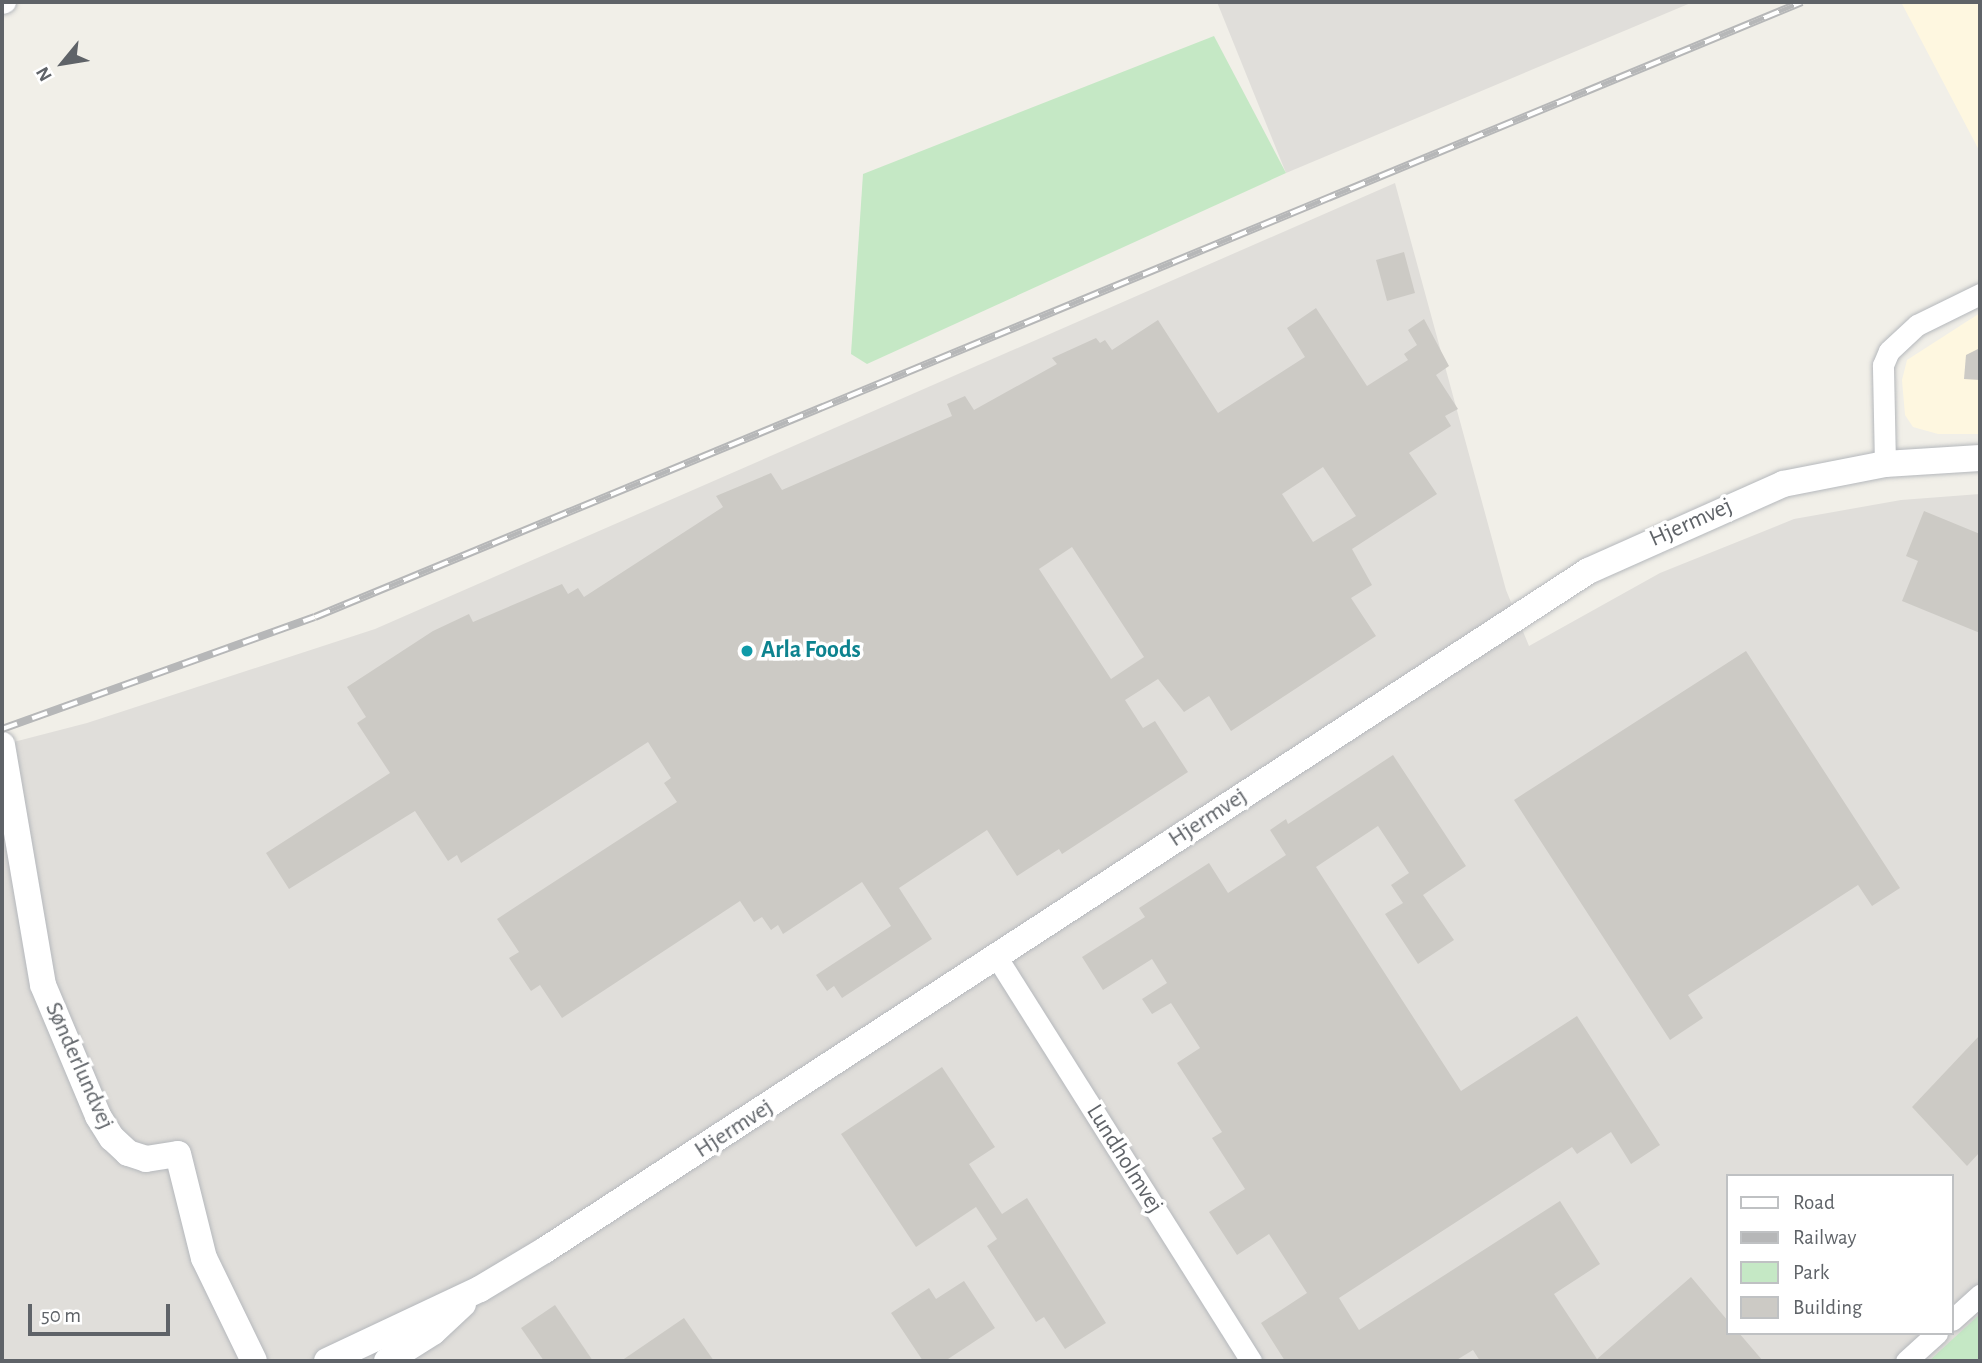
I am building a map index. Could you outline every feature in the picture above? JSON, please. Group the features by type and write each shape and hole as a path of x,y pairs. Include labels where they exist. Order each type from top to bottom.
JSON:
{"street":[{"path":"1885,464 1883,365 1889,351 1917,325 1980,295"},
{"name":"Hjermvej","path":"327,1361 480,1289 1588,571 1783,484 1885,464 1980,458"},
{"name":"Sønderlundvej","path":"3,752 43,985 98,1116 112,1138 128,1153 146,1159 178,1154 204,1258 254,1361"},
{"name":"Lundholmvej","path":"996,956 1251,1361"},
{"name":"Hjermvej","path":"387,1361 433,1332 480,1289"},
{"path":"1954,1318 1980,1295"},
{"path":"1906,1361 1935,1335"}],"shaded area":[{"path":"1217,2 1693,2 1286,173"},
{"path":"1901,2 1980,2 1980,152"},
{"path":"1395,183 1506,590 1529,646 1660,573 1794,519 1901,500 1980,494 1980,1361 2,1361 2,745 87,723 375,629"},
{"path":"1980,313 1980,434 1938,434 1913,427 1905,415 1902,380 1907,360"}],"green space":[{"path":"1214,36 1286,173 867,364 851,354 863,174"},
{"path":"1980,1314 1980,1361 1929,1361"}],"building":[{"path":"1404,252 1415,293 1387,301 1376,260"},
{"name":"Arla Foods","path":"1316,308 1367,386 1408,360 1404,354 1417,345 1408,330 1424,319 1449,366 1436,375 1458,409 1445,416 1451,426 1409,453 1437,494 1352,549 1372,585 1351,598 1376,636 1231,731 1209,696 1184,712 1158,679 1125,700 1143,728 1155,721 1188,772 1062,854 1059,849 1017,876 987,830 899,888 932,939 842,998 834,986 827,991 816,975 891,926 862,882 783,934 778,925 771,930 762,917 754,922 740,901 562,1018 540,985 531,991 509,958 519,952 497,919 677,802 664,783 671,778 648,742 461,863 457,855 448,861 415,811 289,889 266,853 390,773 357,723 366,717 347,687 433,631 469,614 473,622 562,584 568,594 578,588 584,597 723,507 716,496 771,473 782,490 952,416 947,404 965,396 974,410 1057,364 1052,358 1096,338 1100,343 1105,340 1112,350 1158,320 1218,413 1305,357 1287,328","holes":["1323,467 1356,516 1313,542 1282,494","1072,547 1144,657 1111,679 1039,569"]},
{"path":"1980,348 1980,380 1964,379 1966,355"},
{"path":"1924,511 1980,534 1980,633 1902,601 1918,561 1906,556"},
{"path":"1746,651 1900,888 1872,906 1858,885 1688,995 1703,1018 1670,1040 1514,800"},
{"path":"1393,755 1466,866 1423,895 1454,940 1418,964 1385,914 1403,903 1391,885 1409,873 1378,826 1316,867 1461,1091 1577,1016 1660,1145 1631,1164 1611,1132 1577,1154 1572,1147 1339,1298 1359,1330 1560,1201 1600,1264 1554,1294 1597,1359 1691,1277 1727,1320 1727,1335 1741,1335 1763,1361 1480,1361 1473,1350 1455,1361 1285,1361 1261,1323 1307,1293 1269,1234 1237,1255 1209,1212 1245,1189 1212,1138 1222,1132 1177,1063 1200,1048 1171,1003 1152,1014 1142,999 1167,983 1152,959 1103,990 1082,957 1145,917 1139,908 1209,863 1228,893 1286,855 1270,830 1286,819 1288,824"},
{"path":"1980,1035 1980,1152 1967,1166 1912,1107"},
{"path":"942,1067 995,1147 969,1164 1002,1214 1027,1198 1106,1323 1065,1349 1044,1317 1036,1322 987,1246 997,1239 976,1207 916,1247 841,1134"},
{"path":"964,1281 995,1328 945,1361 923,1361 891,1313 929,1288 936,1299"},
{"path":"555,1305 593,1361 544,1361 521,1328"},
{"path":"684,1318 714,1361 621,1361"}],"railway":[{"path":"2,729 315,617 1802,2"}],"place":[{"name":"Arla Foods","path":"747,651"}]}
